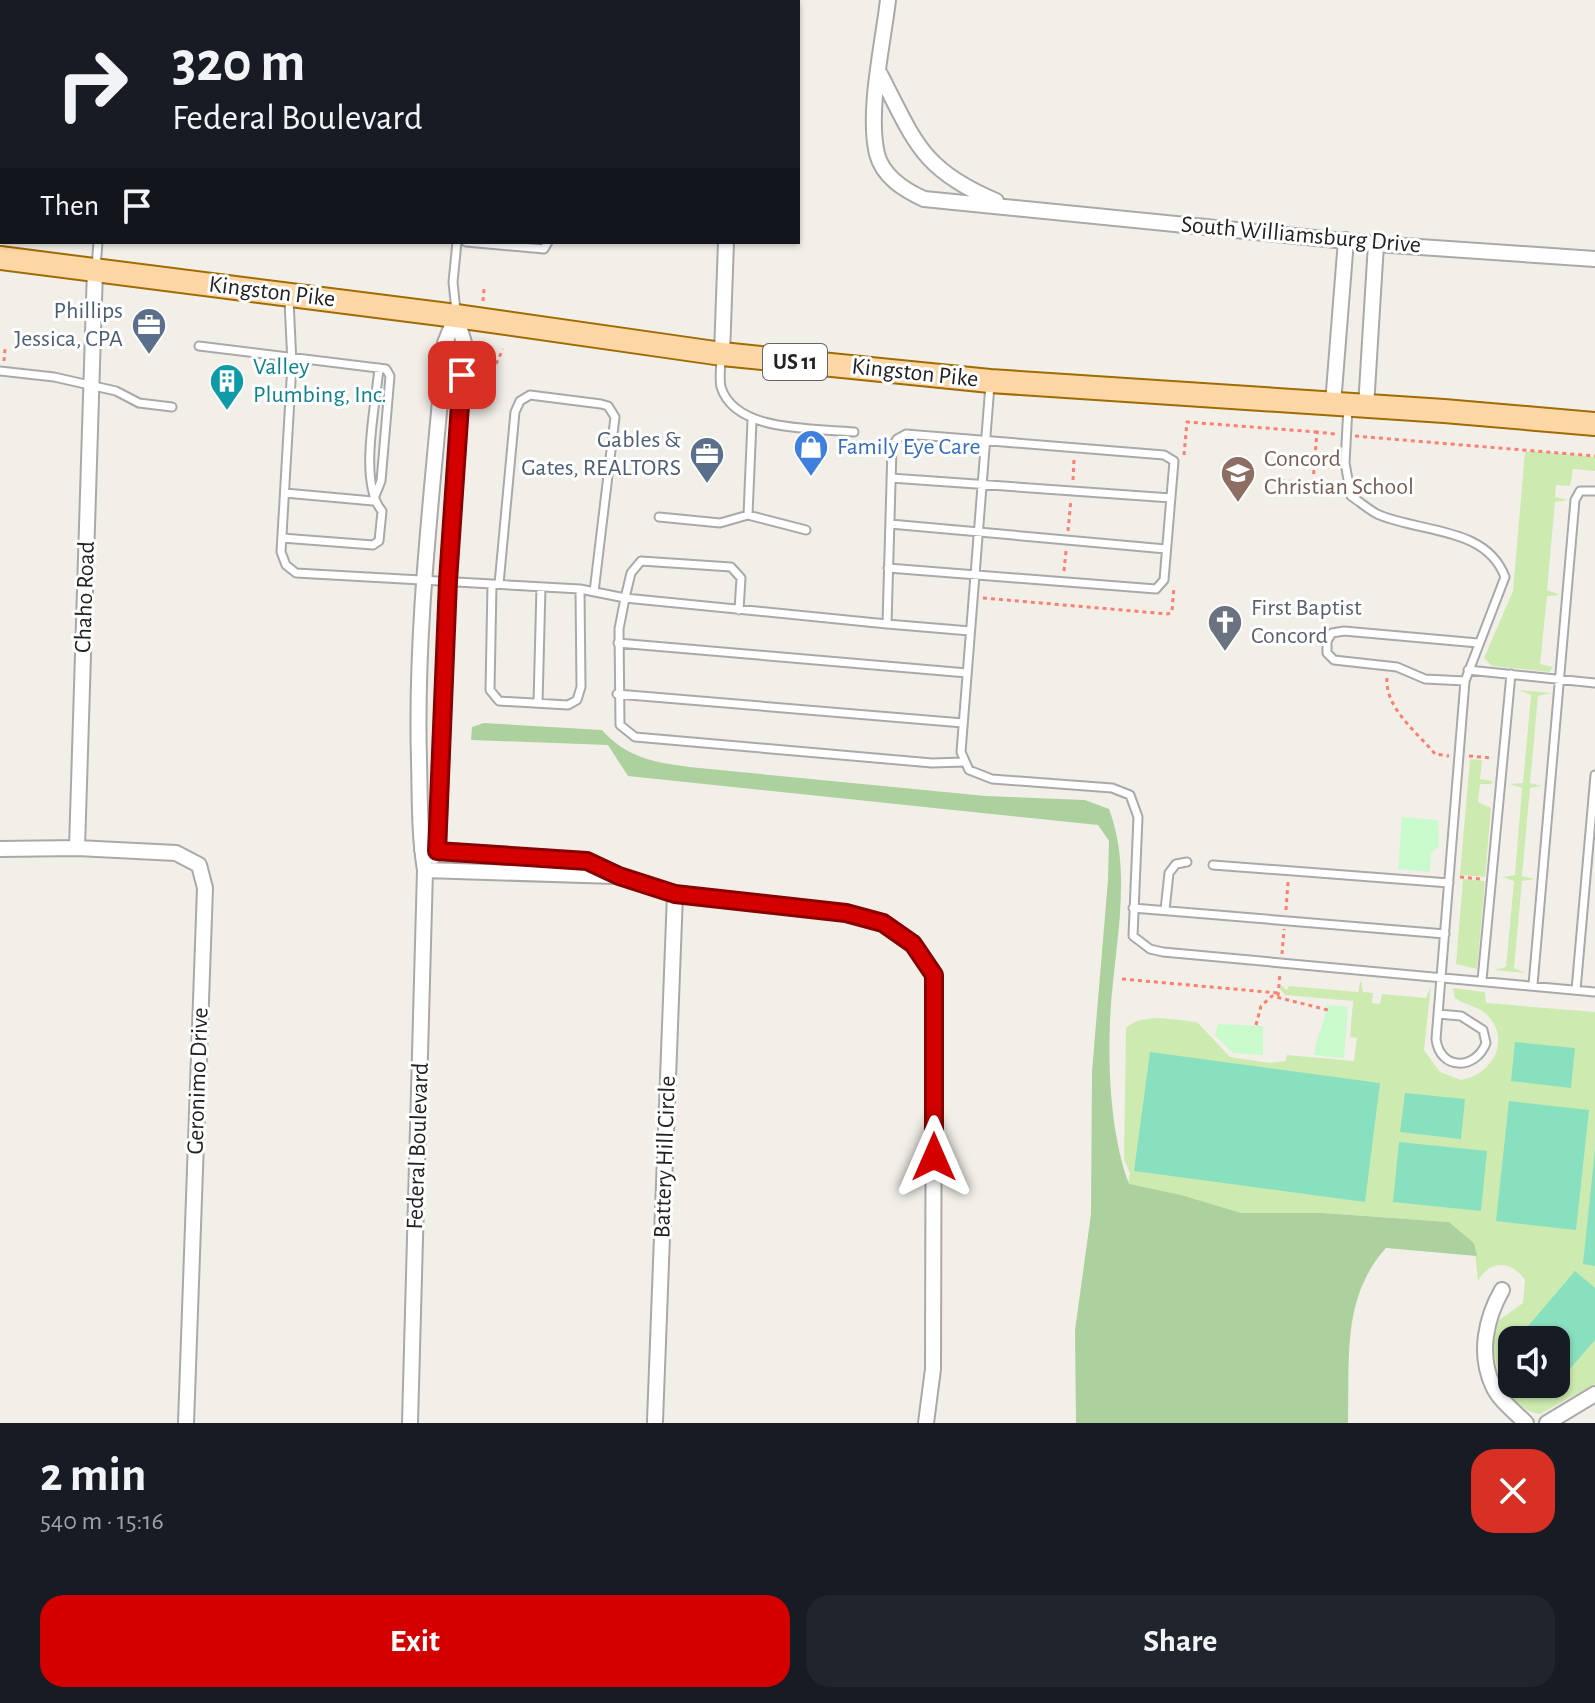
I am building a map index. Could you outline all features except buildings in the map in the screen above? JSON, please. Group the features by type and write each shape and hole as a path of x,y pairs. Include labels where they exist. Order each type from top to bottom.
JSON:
{"main road":[{"name":"Kingston Pike","path":"0,258 456,316 722,354 990,381 1595,424"}],"street":[{"name":"South Williamsburg Drive","path":"888,0 875,123 877,155 895,183 924,199 1376,244 1595,259"},
{"name":"South Williamsburg Drive","path":"880,74 919,148 929,160 957,185 1008,206"},
{"path":"1346,240 1349,405"},
{"path":"722,354 726,244"},
{"path":"1349,405 1376,244"},
{"name":"Chaho Road","path":"77,848 95,269"},
{"name":"Federal Boulevard","path":"429,850 418,722 425,580 445,343 456,316"},
{"name":"Federal Boulevard","path":"410,1423 425,870 429,850 465,346 456,316"},
{"path":"0,849 77,848"},
{"name":"Geronimo Drive","path":"77,848 176,853 199,865 205,888 186,1423"},
{"path":"429,850 587,861 619,876 675,894 846,913 883,923 913,944 934,975 933,1369 926,1423"},
{"path":"498,855 498,872"},
{"path":"425,870 619,876"},
{"name":"Battery Hill Circle","path":"655,1421 675,894"},
{"path":"1502,1290 1489,1316 1485,1344 1487,1365 1493,1386 1526,1423"},
{"path":"1547,1423 1595,1394"}],"lane":[{"path":"95,269 98,244"},
{"path":"456,316 453,282 457,244"},
{"path":"505,244 544,249 547,244"},
{"path":"289,295 292,356 282,538 286,565 296,573 580,589 625,598 970,631"},
{"path":"199,346 383,368 369,478 373,501 382,511 380,536 373,545 282,538"},
{"path":"722,354 721,387 731,404 752,421 854,432"},
{"path":"0,371 54,377 116,391 139,403 172,407"},
{"path":"990,381 963,723 963,762 969,770 992,779 1112,788 1130,795 1138,817 1133,936 1150,949 1595,992"},
{"path":"580,589 579,695 568,705 499,701 491,695 496,584 515,412 520,401 530,395 601,404 608,406 615,417 594,592"},
{"path":"1349,405 1345,463 1351,496 1378,514 1469,541 1498,559 1505,577 1465,681 1438,1014 1437,1047 1446,1058 1466,1064 1478,1057 1486,1043 1483,1030 1461,1016 1438,1014"},
{"path":"748,515 752,421"},
{"path":"887,624 888,568 892,448 901,435 1168,456 1174,461 1164,580 1156,589 888,568"},
{"path":"891,478 982,482 1171,498"},
{"path":"1533,985 1575,500 1580,491 1595,491"},
{"path":"285,493 373,501"},
{"path":"659,517 720,523 748,515 806,530"},
{"path":"890,524 1166,549"},
{"path":"739,610 741,578 731,567 641,561 631,573 618,643 620,725 635,737 917,762 963,762"},
{"path":"538,703 541,587"},
{"path":"1465,681 1425,679 1397,667 1334,660 1327,653 1327,641 1332,633 1344,631 1478,643"},
{"path":"618,643 967,673"},
{"path":"1468,670 1595,683"},
{"path":"1482,980 1511,674"},
{"path":"617,694 963,723"},
{"path":"1576,990 1595,775"},
{"path":"1165,910 1169,873 1176,864 1187,862"},
{"path":"1213,865 1449,883"},
{"path":"1584,894 1595,895"},
{"path":"1133,908 1445,934"}],"path":[{"path":"471,392 483,392 503,349"},
{"path":"1281,481 1313,482 1317,432 1595,456"},
{"path":"1061,605 1076,448"},
{"path":"1387,678 1389,700 1435,754 1503,758"},
{"path":"1461,877 1482,879"},
{"path":"1122,979 1278,993"},
{"path":"1256,1025 1261,1006 1272,996 1328,1010"}],"green space":[{"path":"1525,452 1595,457 1595,471 1573,469 1570,486 1556,485 1555,497 1568,500 1555,502 1547,590 1560,595 1547,596 1540,664 1553,667 1550,672 1492,666 1484,658 1513,591"},
{"path":"1519,690 1551,693 1538,696 1530,783 1542,786 1530,788 1522,876 1535,879 1522,881 1514,968 1526,973 1494,970 1506,967 1514,881 1502,877 1515,875 1522,788 1510,784 1523,783 1531,695"},
{"path":"484,723 602,730 631,753 689,767 986,796 1085,800 1109,809 1120,860 1121,887 1110,1021 1110,1083 1118,1145 1129,1184 1241,1213 1323,1213 1449,1222 1474,1243 1477,1256 1386,1248 1361,1288 1355,1309 1349,1353 1348,1423 1076,1423 1075,1330 1091,1214 1092,1071 1108,880 1109,841 1098,825 628,776 608,745 471,740 472,727"},
{"path":"1470,759 1482,760 1480,779 1493,781 1491,784 1480,784 1478,802 1491,808 1485,877 1460,875"},
{"path":"1402,817 1438,820 1439,846 1431,853 1430,872 1398,869"},
{"path":"1463,879 1485,881 1477,969 1456,964"},
{"path":"1361,980 1363,992 1373,993 1372,1003 1380,1004 1382,994 1426,998 1431,986 1424,1050 1440,1072 1461,1080 1481,1072 1489,1064 1498,1047 1498,1037 1489,1017 1455,998 1453,988 1485,992 1486,1003 1595,1012 1595,1384 1570,1398 1570,1326 1498,1326 1498,1371 1494,1350 1495,1323 1523,1303 1525,1280 1513,1269 1500,1265 1488,1269 1478,1281 1474,1243 1449,1222 1323,1213 1241,1213 1127,1190 1130,1173 1124,1160 1126,1028 1150,1019 1197,1022 1230,1057 1270,1063 1286,1061 1287,1055 1354,1061 1357,1038 1350,1037 1353,1001 1285,995 1280,989 1281,985 1287,990 1289,986 1358,992"},
{"path":"1327,1005 1348,1007 1344,1058 1314,1055"},
{"path":"1218,1024 1263,1026 1263,1055 1233,1053 1215,1035"},
{"path":"1515,1042 1575,1048 1571,1088 1511,1081"},
{"path":"1150,1052 1380,1083 1365,1202 1134,1171"},
{"path":"1405,1093 1465,1099 1461,1139 1400,1132"},
{"path":"1509,1101 1589,1110 1576,1230 1496,1221"},
{"path":"1399,1142 1487,1151 1481,1211 1393,1202"},
{"path":"1595,1149 1595,1266 1583,1264"},
{"path":"1575,1271 1595,1288 1595,1340 1570,1369 1570,1326 1528,1326"},
{"path":"1513,1398 1569,1398 1540,1414"}],"place":[{"name":"Phillips Jessica, CPA","path":"149,356"},
{"name":"Valley Plumbing, Inc.","path":"227,412"},
{"name":"Family Eye Care","path":"811,478"},
{"name":"Gables & Gates, REALTORS","path":"707,485"},
{"name":"Concord Christian School","path":"1238,504"},
{"name":"First Baptist Concord","path":"1225,653"}],"route":[{"path":"462,375 448,581 437,851 587,861 619,876 675,894 846,913 883,923 913,944 934,975 934,1157"}]}
